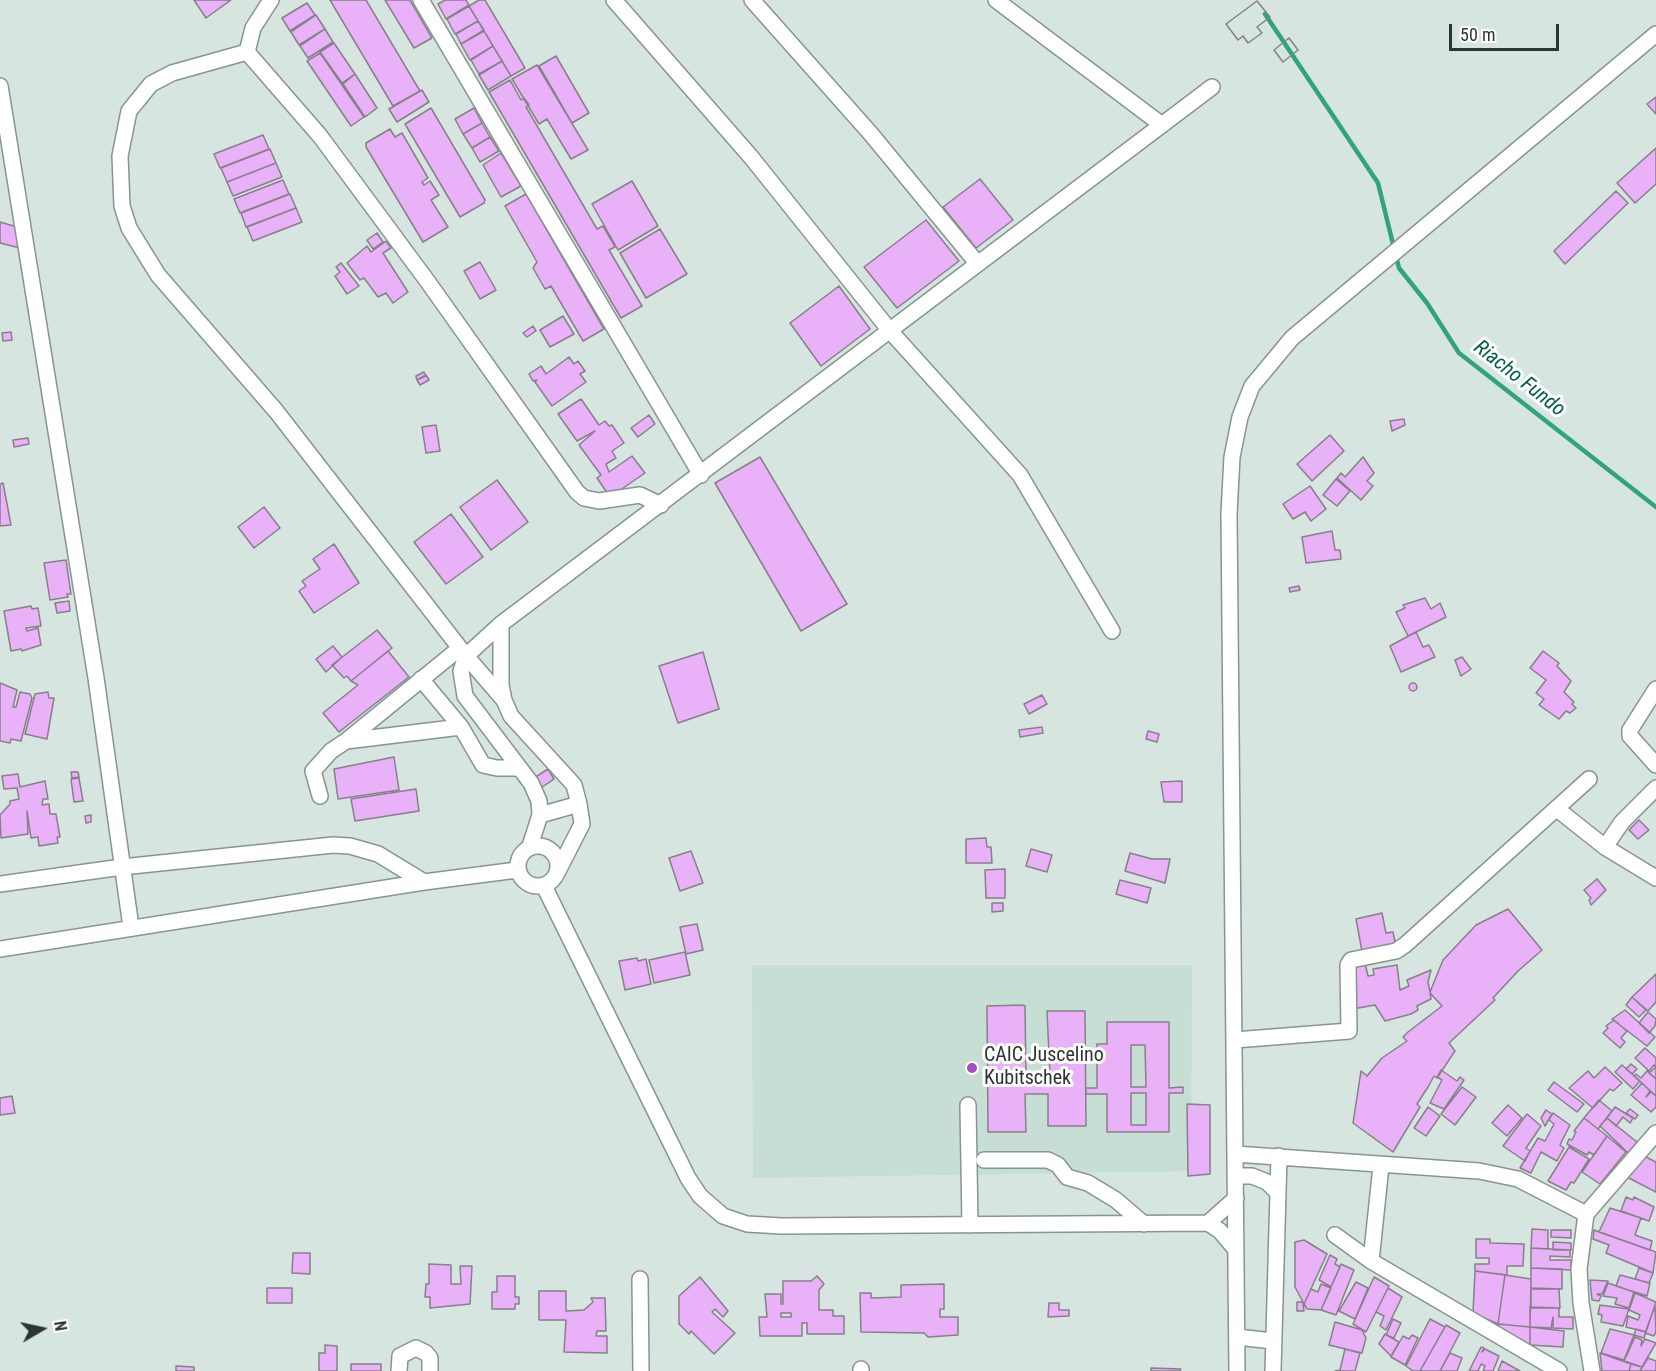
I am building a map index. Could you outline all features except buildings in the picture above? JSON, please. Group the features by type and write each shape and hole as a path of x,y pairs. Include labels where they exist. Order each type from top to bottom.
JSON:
{"street":[{"path":"247,52 253,28 271,0"},
{"path":"421,0 701,475"},
{"path":"614,0 751,157 891,332 1020,475 1112,631"},
{"path":"752,0 871,134 977,263"},
{"path":"996,0 1162,125"},
{"path":"1237,1371 1229,514 1232,457 1240,417 1252,386 1292,338 1656,33"},
{"path":"247,52 321,136 577,492 584,498 598,501 640,495 661,505"},
{"path":"247,52 172,73 151,84 129,111 120,156 122,206 129,228 158,275 276,411 463,652 504,700"},
{"path":"0,86 96,678 131,927"},
{"path":"320,796 313,771 331,751 421,679 463,652 661,505 891,332 977,263 1212,87"},
{"path":"501,624 501,685 504,700 511,716 574,786 579,804 582,824 557,873 544,886"},
{"path":"463,652 461,682 465,696 531,783 539,801 540,814 530,846"},
{"path":"421,679 461,728 483,765 518,768"},
{"path":"1656,688 1630,730 1630,736 1656,765"},
{"path":"346,741 461,728"},
{"path":"1235,1040 1349,1031 1348,965 1351,960 1396,951 1405,945 1590,779"},
{"path":"1605,847 1622,822 1656,788"},
{"path":"540,814 579,804"},
{"path":"1557,809 1605,847 1656,878"},
{"path":"0,884 122,867 333,845 350,846 378,854 424,882"},
{"path":"544,886 527,884 517,870 522,852 530,846 540,845 555,855 557,873"},
{"path":"0,949 424,882 517,870"},
{"path":"544,886 688,1178 700,1196 723,1216 747,1224 782,1226 1208,1223 1220,1231 1236,1250"},
{"path":"968,1105 970,1225"},
{"path":"1592,1371 1581,1303 1579,1269 1586,1214 1656,1133"},
{"path":"1235,1154 1381,1166 1479,1171 1518,1179 1586,1214"},
{"path":"1274,1371 1279,1156"},
{"path":"984,1160 1048,1160 1058,1165 1067,1177 1088,1183 1116,1200 1144,1224"},
{"path":"1371,1261 1381,1166"},
{"path":"1236,1176 1252,1176 1267,1182 1277,1192"},
{"path":"1208,1223 1236,1198"},
{"path":"1335,1235 1371,1261 1559,1371"},
{"path":"640,1279 641,1371"},
{"path":"1237,1337 1274,1341"},
{"path":"399,1371 400,1356 416,1348 430,1358 430,1371"}],"shaded area":[{"name":"CAIC Juscelino Kubitschek","path":"752,965 1192,965 1191,1171 753,1178"}],"waterway":[{"name":"Riacho Fundo","path":"1265,14 1378,183 1394,248"},
{"name":"Riacho Fundo","path":"1396,256 1399,268 1427,303 1459,353 1656,507"}],"place":[{"name":"CAIC Juscelino Kubitschek","path":"972,1068"}]}
